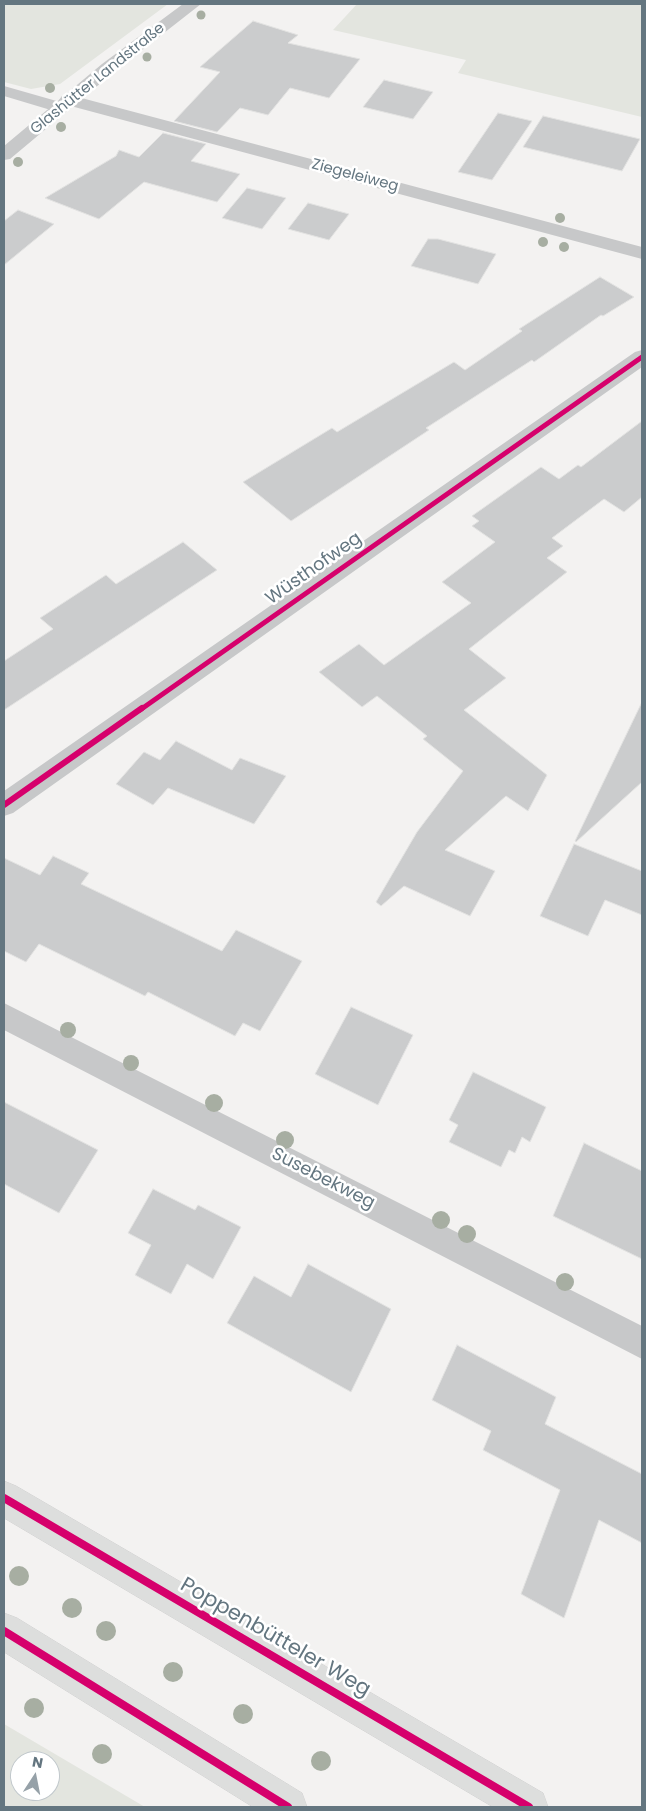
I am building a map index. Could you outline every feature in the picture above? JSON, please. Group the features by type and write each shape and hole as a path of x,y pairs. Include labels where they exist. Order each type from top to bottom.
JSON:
{"main road":[{"name":"Poppenbütteler Weg","path":"4,1498 529,1807"},
{"path":"4,1631 288,1807"}],"street":[{"name":"Glashütter Landstraße","path":"4,155 64,103 193,4"},
{"name":"Ziegeleiweg","path":"4,91 64,103 642,253"},
{"name":"Wüsthofweg","path":"4,805 642,358"},
{"name":"Susebekweg","path":"4,1016 642,1343"}],"shaded area":[{"path":"4,4 168,4 60,84 31,89 4,82"},
{"path":"357,4 642,4 642,117 458,73 466,60 333,30"},
{"path":"4,1724 50,1751 10,1751 10,1801 60,1801 60,1757 145,1807 4,1807"}],"building":[{"path":"253,21 298,35 288,43 360,59 329,98 290,88 268,115 240,108 217,132 174,121 220,72 200,67"},
{"path":"384,80 433,92 413,119 363,107"},
{"path":"498,113 532,121 492,180 458,172"},
{"path":"543,116 640,139 622,171 523,147"},
{"path":"163,133 206,144 191,161 240,174 217,202 144,182 99,219 45,198 116,156 119,150 139,157"},
{"path":"247,188 286,198 262,229 222,218"},
{"path":"308,203 349,214 329,240 288,229"},
{"path":"18,210 54,224 4,265 4,221"},
{"path":"428,239 438,239 496,254 478,284 411,266"},
{"path":"600,277 634,297 603,316 601,315 534,362 532,360 426,428 429,430 291,521 243,482 332,428 337,432 454,362 465,370 522,331 519,329"},
{"path":"642,421 642,497 624,512 604,499 552,538 563,546 547,558 567,572 469,649 506,678 464,710 547,775 528,811 506,796 445,850 495,871 470,916 404,886 381,906 376,902 417,832 463,771 423,739 427,736 377,696 362,707 319,672 359,644 384,665 471,603 442,582 495,542 472,526 479,521 472,516 541,467 559,479 578,465 581,467"},
{"path":"183,542 217,570 4,710 4,661 53,629 40,618 106,575 116,584"},
{"path":"642,702 642,782 576,842 575,841"},
{"path":"176,741 232,770 240,758 286,776 254,824 168,788 153,805 116,784 144,752 160,760"},
{"path":"574,844 642,871 642,915 605,900 588,936 540,916"},
{"path":"53,856 89,873 81,884 222,951 236,930 302,961 260,1031 243,1023 235,1036 148,992 145,996 39,944 26,962 4,951 4,858 40,875"},
{"path":"351,1007 413,1035 378,1105 315,1074"},
{"path":"473,1072 546,1107 530,1142 522,1137 515,1153 509,1150 501,1167 449,1142 458,1125 449,1120"},
{"path":"4,1102 98,1150 59,1213 4,1184"},
{"path":"584,1143 642,1171 642,1259 553,1216"},
{"path":"153,1189 195,1210 198,1205 241,1227 213,1279 187,1264 171,1294 135,1275 151,1245 128,1233"},
{"path":"308,1264 391,1309 351,1392 227,1323 254,1276 291,1297"},
{"path":"457,1345 556,1397 545,1424 642,1474 642,1543 599,1520 564,1618 521,1594 560,1490 483,1450 491,1431 432,1400"}],"cycle path":[{"path":"4,805 642,357"},
{"path":"4,1498 529,1807"},
{"path":"4,1631 288,1807"}]}
